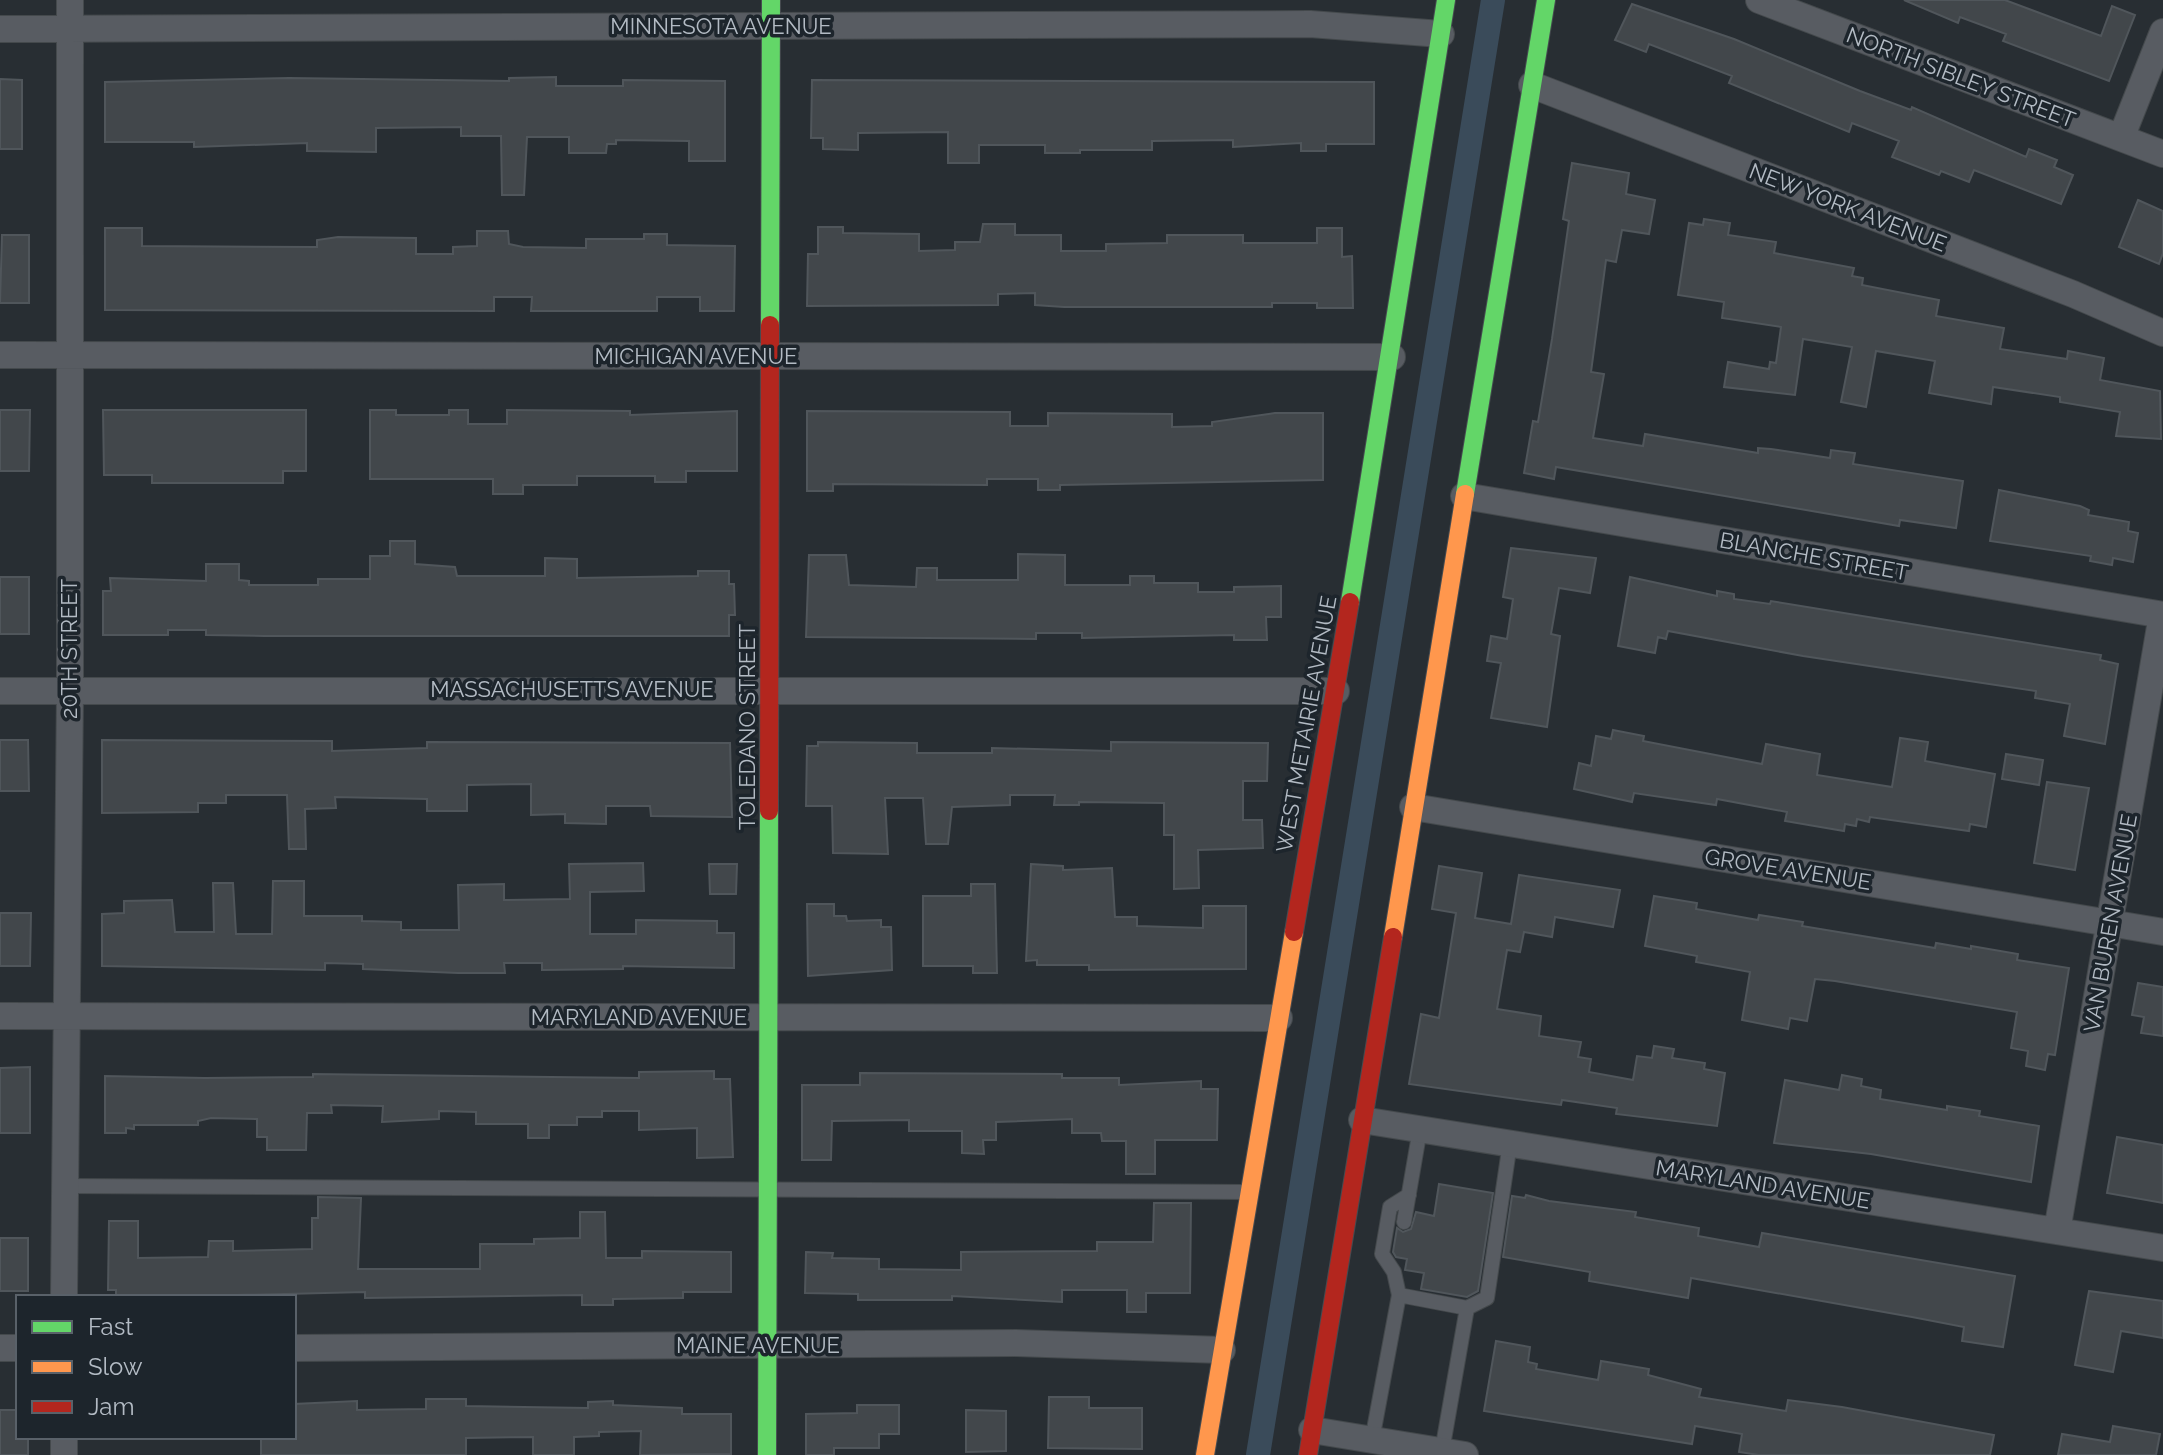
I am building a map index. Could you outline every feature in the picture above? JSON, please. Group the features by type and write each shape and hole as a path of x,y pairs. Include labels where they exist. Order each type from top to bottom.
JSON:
{"main road":[{"name":"WEST METAIRIE AVENUE","path":"1205,1455 1392,357 1446,0"},
{"path":"1310,1442 1546,0"},
{"name":"TOLEDANO STREET","path":"767,1455 771,13"}],"street":[{"name":"20TH STREET","path":"64,1295 70,691 70,0"},
{"name":"NORTH SIBLEY STREET","path":"1759,0 2163,154"},
{"name":"MINNESOTA AVENUE","path":"0,29 70,30 771,13 1310,24 1441,34"},
{"path":"2121,138 2163,32"},
{"name":"NEW YORK AVENUE","path":"1532,85 2059,288 2163,333"},
{"name":"MICHIGAN AVENUE","path":"0,355 1392,357"},
{"name":"BLANCHE STREET","path":"1464,496 2163,615"},
{"name":"VAN BUREN AVENUE","path":"2057,1231 2163,615"},
{"name":"MASSACHUSETTS AVENUE","path":"0,691 1336,691"},
{"name":"GROVE AVENUE","path":"1413,807 2163,932"},
{"name":"MARYLAND AVENUE","path":"0,1016 1279,1018"},
{"name":"MARYLAND AVENUE","path":"1362,1120 2163,1248"},
{"name":"MAINE AVENUE","path":"296,1348 1015,1343 1222,1350"},
{"path":"1310,1442 1372,1440 1454,1453"}],"lane":[{"path":"1404,1222 1420,1129"},
{"path":"1399,1295 1467,1308 1487,1298 1510,1143"},
{"path":"64,1186 1249,1192"},
{"path":"1372,1440 1399,1295 1396,1265 1382,1254 1390,1207 1409,1195"},
{"path":"1454,1453 1467,1308"}],"building":[{"path":"1904,0 2005,0 2101,36 2112,6 2135,15 2109,81 2003,41 2006,34 1960,17 1958,23"},
{"path":"1632,4 1734,39 1911,110 1912,107 2026,157 2029,149 2057,160 2054,167 2073,175 2061,204 1974,170 1969,182 1941,171 1939,175 1892,157 1899,141 1852,123 1849,132 1729,83 1732,76 1649,44 1646,52 1615,40"},
{"path":"556,77 556,86 623,86 623,80 725,81 725,161 689,161 689,141 616,140 616,144 607,144 606,153 569,153 569,137 527,137 524,195 502,195 501,136 461,136 461,127 376,128 376,152 307,151 307,143 194,147 194,142 105,142 105,82 289,78 509,81 509,78"},
{"path":"0,79 22,80 22,149 0,149"},
{"path":"812,80 1374,82 1374,144 1326,144 1326,151 1301,151 1301,143 1233,147 1233,140 1152,141 1152,150 1080,150 1080,153 1045,153 1045,145 979,145 979,163 948,163 948,132 858,133 858,150 823,149 823,138 811,138"},
{"path":"1572,163 1629,173 1626,194 1655,200 1649,234 1622,230 1616,262 1606,260 1591,372 1604,374 1593,438 1643,446 1645,434 1758,453 1758,448 1830,458 1831,450 1855,453 1853,464 1963,481 1956,528 1900,520 1899,526 1556,467 1554,479 1524,473 1533,421 1538,422 1552,339 1569,221 1563,219"},
{"path":"2138,200 2163,211 2163,253 2159,264 2119,247"},
{"path":"1704,219 1730,223 1728,235 1776,242 1774,253 1854,268 1852,276 1863,278 1862,285 1939,300 1936,316 2004,328 2000,349 2067,359 2068,351 2104,358 2100,380 2160,391 2161,439 2116,436 2120,412 2060,402 2060,397 1993,387 1991,404 1929,393 1935,361 1876,351 1866,407 1841,402 1852,347 1803,339 1795,395 1724,387 1728,362 1769,369 1770,362 1776,363 1781,327 1722,318 1724,302 1678,295 1689,223 1703,225"},
{"path":"983,224 1015,224 1015,235 1061,235 1061,251 1106,251 1106,244 1167,243 1167,235 1243,235 1243,243 1317,243 1317,228 1342,228 1342,257 1352,256 1353,308 1317,308 1317,303 1272,303 1272,307 1064,307 1035,305 1035,293 998,294 998,305 807,306 808,254 818,254 818,227 843,227 843,233 919,234 919,251 955,250 955,242 980,242"},
{"path":"105,228 142,228 142,246 317,247 317,240 338,237 416,238 416,254 453,254 453,247 477,246 477,231 508,231 509,244 523,247 586,248 586,239 644,239 644,234 667,234 667,245 735,246 734,311 700,311 700,297 657,297 657,311 531,311 532,297 494,297 494,311 105,310"},
{"path":"2,235 29,235 29,303 0,303"},
{"path":"0,410 30,410 29,471 0,471"},
{"path":"103,410 306,410 306,471 283,471 283,483 152,483 152,475 104,475"},
{"path":"370,410 396,410 396,415 449,415 449,410 468,410 468,424 507,424 507,410 630,411 630,415 737,411 737,471 686,471 686,482 655,482 655,476 577,476 577,485 523,485 523,494 493,494 493,479 370,479"},
{"path":"807,411 1010,412 1010,426 1048,426 1048,413 1172,414 1172,427 1212,426 1212,422 1275,413 1323,413 1323,480 1060,485 1060,490 1038,490 1038,479 987,479 987,485 833,484 833,491 807,491"},
{"path":"1999,490 2080,506 2089,510 2088,515 2129,522 2128,531 2138,533 2133,562 2113,558 2112,565 2090,561 2091,556 1990,541"},
{"path":"390,541 415,541 415,564 455,567 457,576 545,576 545,558 577,559 577,578 698,576 698,571 729,571 729,584 734,584 735,615 729,615 729,636 264,636 206,635 206,630 168,630 168,635 103,635 103,591 111,591 110,578 206,581 206,564 239,564 239,580 249,581 249,585 318,585 318,579 370,579 370,556 390,556"},
{"path":"1511,548 1596,558 1590,593 1559,588 1551,634 1560,636 1547,727 1491,718 1501,663 1487,661 1491,636 1507,639 1513,599 1503,597"},
{"path":"1018,554 1065,555 1065,585 1130,585 1130,576 1154,576 1154,583 1198,583 1198,592 1234,592 1234,587 1281,586 1281,617 1266,617 1267,640 1234,640 1234,635 1082,638 1082,633 1036,633 1036,639 806,637 809,555 846,555 849,585 916,587 917,568 937,568 937,580 1018,580"},
{"path":"0,577 29,577 29,634 0,634"},
{"path":"1630,577 1717,596 1717,591 1734,594 1734,599 1770,604 1771,601 2101,655 2100,660 2118,664 2105,744 2064,736 2070,704 2035,698 2036,691 1803,656 1668,631 1666,639 1658,637 1655,653 1618,646"},
{"path":"1613,730 1644,736 1643,741 1762,764 1766,744 1820,754 1817,775 1892,787 1900,738 1928,742 1925,761 1995,774 1986,827 1970,824 1969,831 1870,817 1869,822 1857,819 1856,826 1845,824 1844,831 1785,821 1787,812 1717,799 1716,805 1634,793 1632,802 1574,789 1579,763 1591,766 1596,736 1611,739"},
{"path":"0,740 28,740 29,791 0,791"},
{"path":"102,740 332,741 332,751 427,748 427,742 730,743 732,817 651,816 650,806 606,806 606,824 565,823 565,814 531,815 531,784 467,785 467,811 427,811 427,799 335,797 336,808 305,809 306,849 289,849 287,795 226,795 226,803 198,803 198,812 102,813"},
{"path":"818,742 917,743 917,753 992,753 992,748 1111,751 1111,742 1268,743 1267,781 1243,781 1243,820 1262,820 1263,848 1198,850 1199,888 1174,889 1174,835 1164,835 1164,803 1079,802 1079,805 1054,805 1055,795 1010,795 1010,805 952,807 948,844 926,844 923,798 885,798 888,854 833,853 832,806 806,806 807,746 818,746"},
{"path":"2006,754 2043,760 2039,785 2002,779"},
{"path":"2047,782 2089,788 2075,870 2034,863"},
{"path":"643,863 644,891 590,892 590,934 636,934 636,920 717,921 717,933 734,933 734,968 623,966 623,969 542,970 542,963 504,963 505,973 458,973 363,969 363,964 325,963 325,970 102,966 102,914 124,913 124,901 172,900 175,932 214,932 213,883 233,883 236,934 272,934 273,881 304,881 304,916 362,916 362,921 401,922 401,930 459,930 458,885 504,884 504,900 570,899 569,864"},
{"path":"709,864 737,864 736,894 710,894"},
{"path":"1031,864 1063,866 1063,870 1112,868 1115,917 1137,917 1137,926 1203,928 1203,906 1246,906 1246,969 1089,970 1089,965 1037,965 1037,960 1026,961"},
{"path":"1439,866 1482,873 1475,918 1511,924 1519,875 1620,890 1613,927 1555,917 1552,937 1524,932 1520,952 1507,950 1497,1009 1541,1016 1539,1036 1581,1042 1578,1057 1591,1059 1589,1072 1633,1080 1637,1056 1652,1058 1654,1046 1674,1049 1672,1058 1705,1063 1704,1069 1725,1073 1717,1126 1616,1114 1617,1108 1562,1100 1561,1105 1409,1084 1421,1014 1439,1018 1456,913 1432,909"},
{"path":"971,884 995,884 997,973 973,973 973,966 923,966 923,896 971,896"},
{"path":"1654,896 1697,903 1696,909 1758,920 1759,915 1803,922 1802,926 1935,948 1936,943 1971,949 1971,946 2018,954 2017,960 2069,968 2055,1055 2048,1054 2045,1070 2026,1066 2028,1051 2011,1048 2017,1012 1835,981 1815,979 1807,1021 1790,1018 1788,1029 1742,1020 1750,972 1696,962 1697,956 1645,946"},
{"path":"807,904 834,904 834,916 846,916 847,921 881,920 881,927 891,927 892,970 808,976"},
{"path":"0,913 31,913 30,966 0,966"},
{"path":"2138,983 2163,987 2163,1036 2141,1033 2144,1017 2132,1015"},
{"path":"30,1067 30,1133 0,1133 0,1068"},
{"path":"714,1071 714,1079 730,1079 733,1157 697,1158 697,1128 639,1130 639,1111 602,1111 602,1117 577,1117 577,1125 549,1125 549,1138 528,1138 528,1124 476,1124 476,1112 439,1111 439,1119 382,1122 383,1106 331,1105 332,1113 307,1113 306,1150 267,1150 267,1137 257,1137 257,1119 211,1118 198,1121 198,1125 134,1125 134,1129 126,1128 126,1133 105,1133 105,1076 313,1077 313,1074 639,1078 639,1072"},
{"path":"860,1073 1062,1074 1062,1078 1119,1078 1119,1085 1201,1081 1201,1089 1218,1089 1217,1140 1155,1140 1155,1174 1126,1174 1126,1141 1102,1141 1101,1133 1072,1133 1072,1119 996,1122 996,1140 983,1140 984,1154 962,1153 962,1131 909,1131 909,1120 832,1121 831,1160 802,1160 802,1085 860,1085"},
{"path":"1842,1075 1862,1079 1861,1086 1881,1090 1880,1099 1947,1110 1947,1106 1980,1111 1979,1116 2039,1126 2031,1182 1871,1154 1774,1143 1785,1080 1839,1090"},
{"path":"2117,1137 2163,1145 2163,1203 2107,1193"},
{"path":"1439,1184 1493,1193 1478,1291 1467,1297 1421,1289 1424,1273 1405,1270 1407,1259 1396,1257 1393,1252 1397,1228 1403,1232 1411,1229 1416,1212 1434,1216"},
{"path":"1526,1195 1549,1201 1636,1212 1635,1217 1699,1228 1698,1236 1759,1247 1762,1233 2015,1276 2003,1347 1962,1341 1964,1327 1912,1317 1691,1278 1688,1298 1589,1281 1590,1272 1503,1257 1512,1196 1525,1198"},
{"path":"318,1197 361,1198 358,1269 480,1269 480,1244 534,1244 534,1239 580,1238 580,1212 605,1212 606,1258 642,1258 642,1251 731,1252 731,1292 683,1292 683,1298 613,1299 613,1305 582,1305 582,1295 365,1298 365,1292 116,1295 116,1290 108,1290 109,1221 138,1221 138,1258 208,1257 209,1241 233,1241 233,1251 312,1249 312,1218 318,1218"},
{"path":"1154,1203 1191,1203 1190,1293 1146,1293 1146,1312 1127,1312 1127,1290 1062,1290 1062,1302 952,1296 952,1300 858,1300 858,1294 805,1293 806,1252 833,1253 832,1258 879,1259 879,1269 961,1270 961,1252 1097,1251 1097,1242 1153,1242"},
{"path":"0,1238 28,1238 28,1291 0,1291"},
{"path":"2089,1291 2163,1301 2163,1338 2121,1331 2113,1372 2075,1365"},
{"path":"1496,1341 1530,1347 1528,1362 1537,1364 1536,1369 1598,1380 1601,1361 1649,1369 1648,1375 1701,1389 1699,1397 1786,1411 1788,1400 1994,1435 1990,1455 1759,1455 1739,1452 1742,1434 1695,1426 1692,1444 1484,1411"},
{"path":"1049,1397 1089,1397 1089,1408 1142,1408 1142,1449 1048,1448"},
{"path":"426,1399 466,1399 466,1406 588,1408 588,1402 613,1401 613,1405 682,1408 682,1414 731,1414 731,1454 640,1455 641,1431 599,1432 599,1436 574,1437 574,1455 533,1455 533,1437 466,1438 466,1455 261,1455 261,1439 296,1439 296,1404 357,1401 357,1410 426,1409"},
{"path":"857,1405 899,1405 899,1434 879,1434 879,1448 834,1448 834,1455 806,1455 806,1414 857,1413"},
{"path":"0,1410 16,1410 16,1439 28,1439 28,1455 0,1455"},
{"path":"966,1410 1006,1411 1006,1451 966,1452"},
{"path":"2113,1426 2160,1434 2156,1455 2058,1455 2062,1434 2110,1442"}],"waterway":[{"path":"1258,1455 1493,0"}],"traffic: fast":[{"path":"770,325 771,0"},
{"path":"1350,602 1446,0"},
{"path":"1465,494 1546,0"},
{"path":"767,1455 769,811"}],"traffic: slow":[{"path":"1393,937 1465,494"},
{"path":"1205,1455 1294,932"}],"traffic: jam":[{"path":"769,811 770,325"},
{"path":"1294,932 1350,602"},
{"path":"1308,1455 1393,937"}]}
